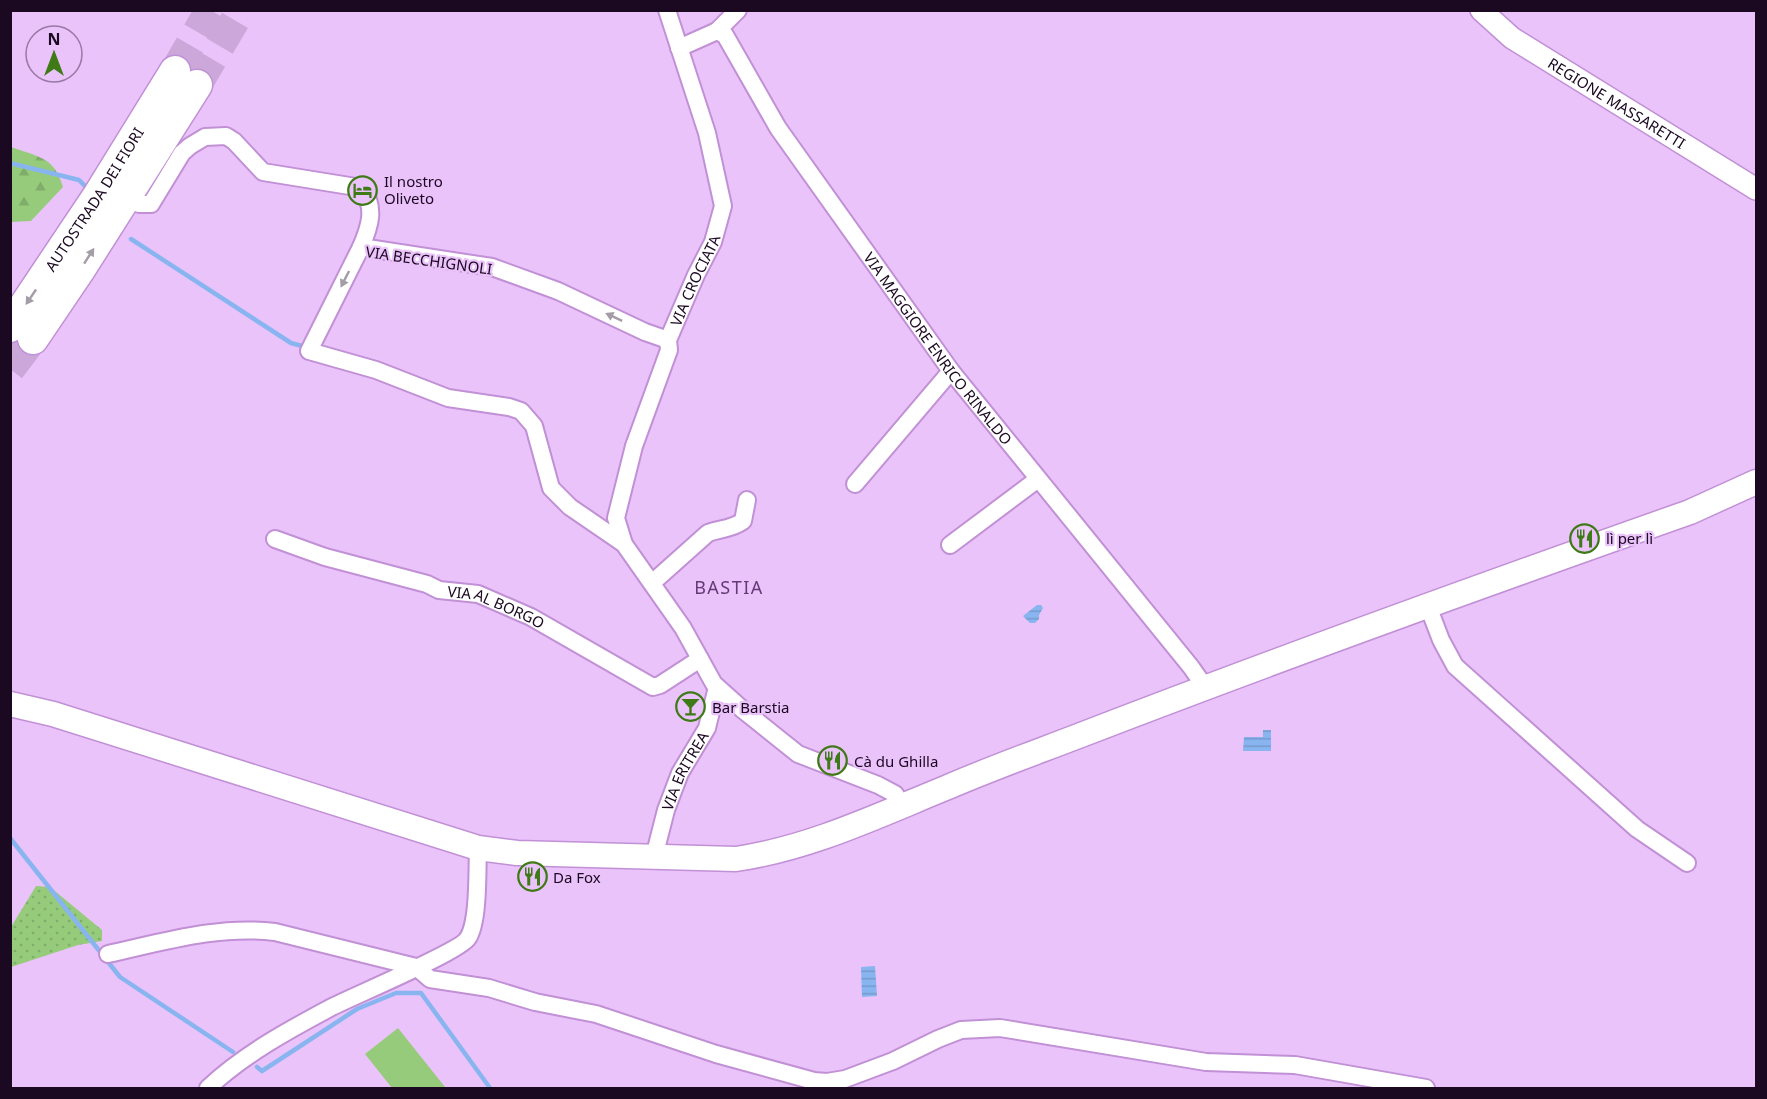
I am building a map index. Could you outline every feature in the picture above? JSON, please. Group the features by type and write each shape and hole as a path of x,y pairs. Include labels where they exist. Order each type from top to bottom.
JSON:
{"highway":[{"name":"AUTOSTRADA DEI FIORI","path":"22,333 99,194 186,78"}],"main road":[{"path":"10,704 65,718 478,848 517,853 736,859 791,848 866,822 947,787 1205,687 1690,512 1756,482"}],"street":[{"name":"VIA CROCIATA","path":"624,544 616,518 634,446 669,350 668,340 713,242 723,206 708,133 667,10"},
{"path":"678,48 717,31 738,10"},
{"name":"REGIONE MASSARETTI","path":"1481,10 1512,38 1756,189"},
{"name":"VIA MAGGIORE ENRICO RINALDO","path":"717,31 725,34 778,128 951,371 1205,687"},
{"path":"139,204 145,206 151,204 182,153 190,146 205,137 226,135 263,172 362,188 370,199 370,227 361,248"},
{"name":"VIA BECCHIGNOLI","path":"624,544 570,507 551,488 534,426 521,411 509,407 448,398 376,370 309,351 361,248 492,267 558,291 645,332 668,340"},
{"path":"855,484 951,371"},
{"path":"950,545 1038,479"},
{"path":"652,583 708,533 732,529 743,521 747,500"},
{"name":"VIA AL BORGO","path":"275,539 325,557 427,584 439,590 478,594 531,617 653,687 660,685 700,659"},
{"path":"624,544 683,628 717,687 798,754 878,785 895,794 903,807"},
{"path":"1428,606 1455,666 1636,829 1687,863"},
{"name":"VIA ERITREA","path":"654,857 666,810 680,773 707,728 717,687"},
{"path":"208,1089 275,1038 467,941 474,926 478,848"},
{"path":"108,954 202,933 251,929 275,932 416,967 430,979 489,988 535,1002 596,1014 717,1054 813,1081 827,1082 845,1079 893,1061 961,1030 1000,1028 1206,1062 1295,1065 1426,1089"}],"green space":[{"path":"11,147 50,163 63,187 31,221 11,222"},
{"path":"36,886 50,887 102,930 102,941 78,945 11,967 11,927"},
{"path":"398,1028 445,1087 392,1088 365,1054"}],"water":[{"path":"1037,605 1043,608 1039,619 1035,623 1030,623 1023,616"},
{"path":"1263,730 1271,730 1271,751 1243,751 1244,737 1263,737"},
{"path":"875,966 877,996 862,997 861,967"}],"waterway":[{"path":"10,163 79,180 86,187"},
{"path":"131,239 291,343 302,346"},
{"path":"10,838 120,977 233,1052"},
{"path":"257,1067 262,1071 357,1009 396,993 421,993 490,1088"}],"tunnel":[{"path":"175,71 210,10"},
{"path":"197,85 241,10"},
{"path":"10,369 33,339"}],"place":[{"name":"Il nostro Oliveto","path":"363,190"},
{"name":"lì per lì","path":"1585,538"},
{"name":"Bar Barstia","path":"691,707"},
{"name":"Cà du Ghilla","path":"833,761"},
{"name":"Da Fox","path":"532,877"}],"district":[{"name":"BASTIA","path":"729,587"}]}
